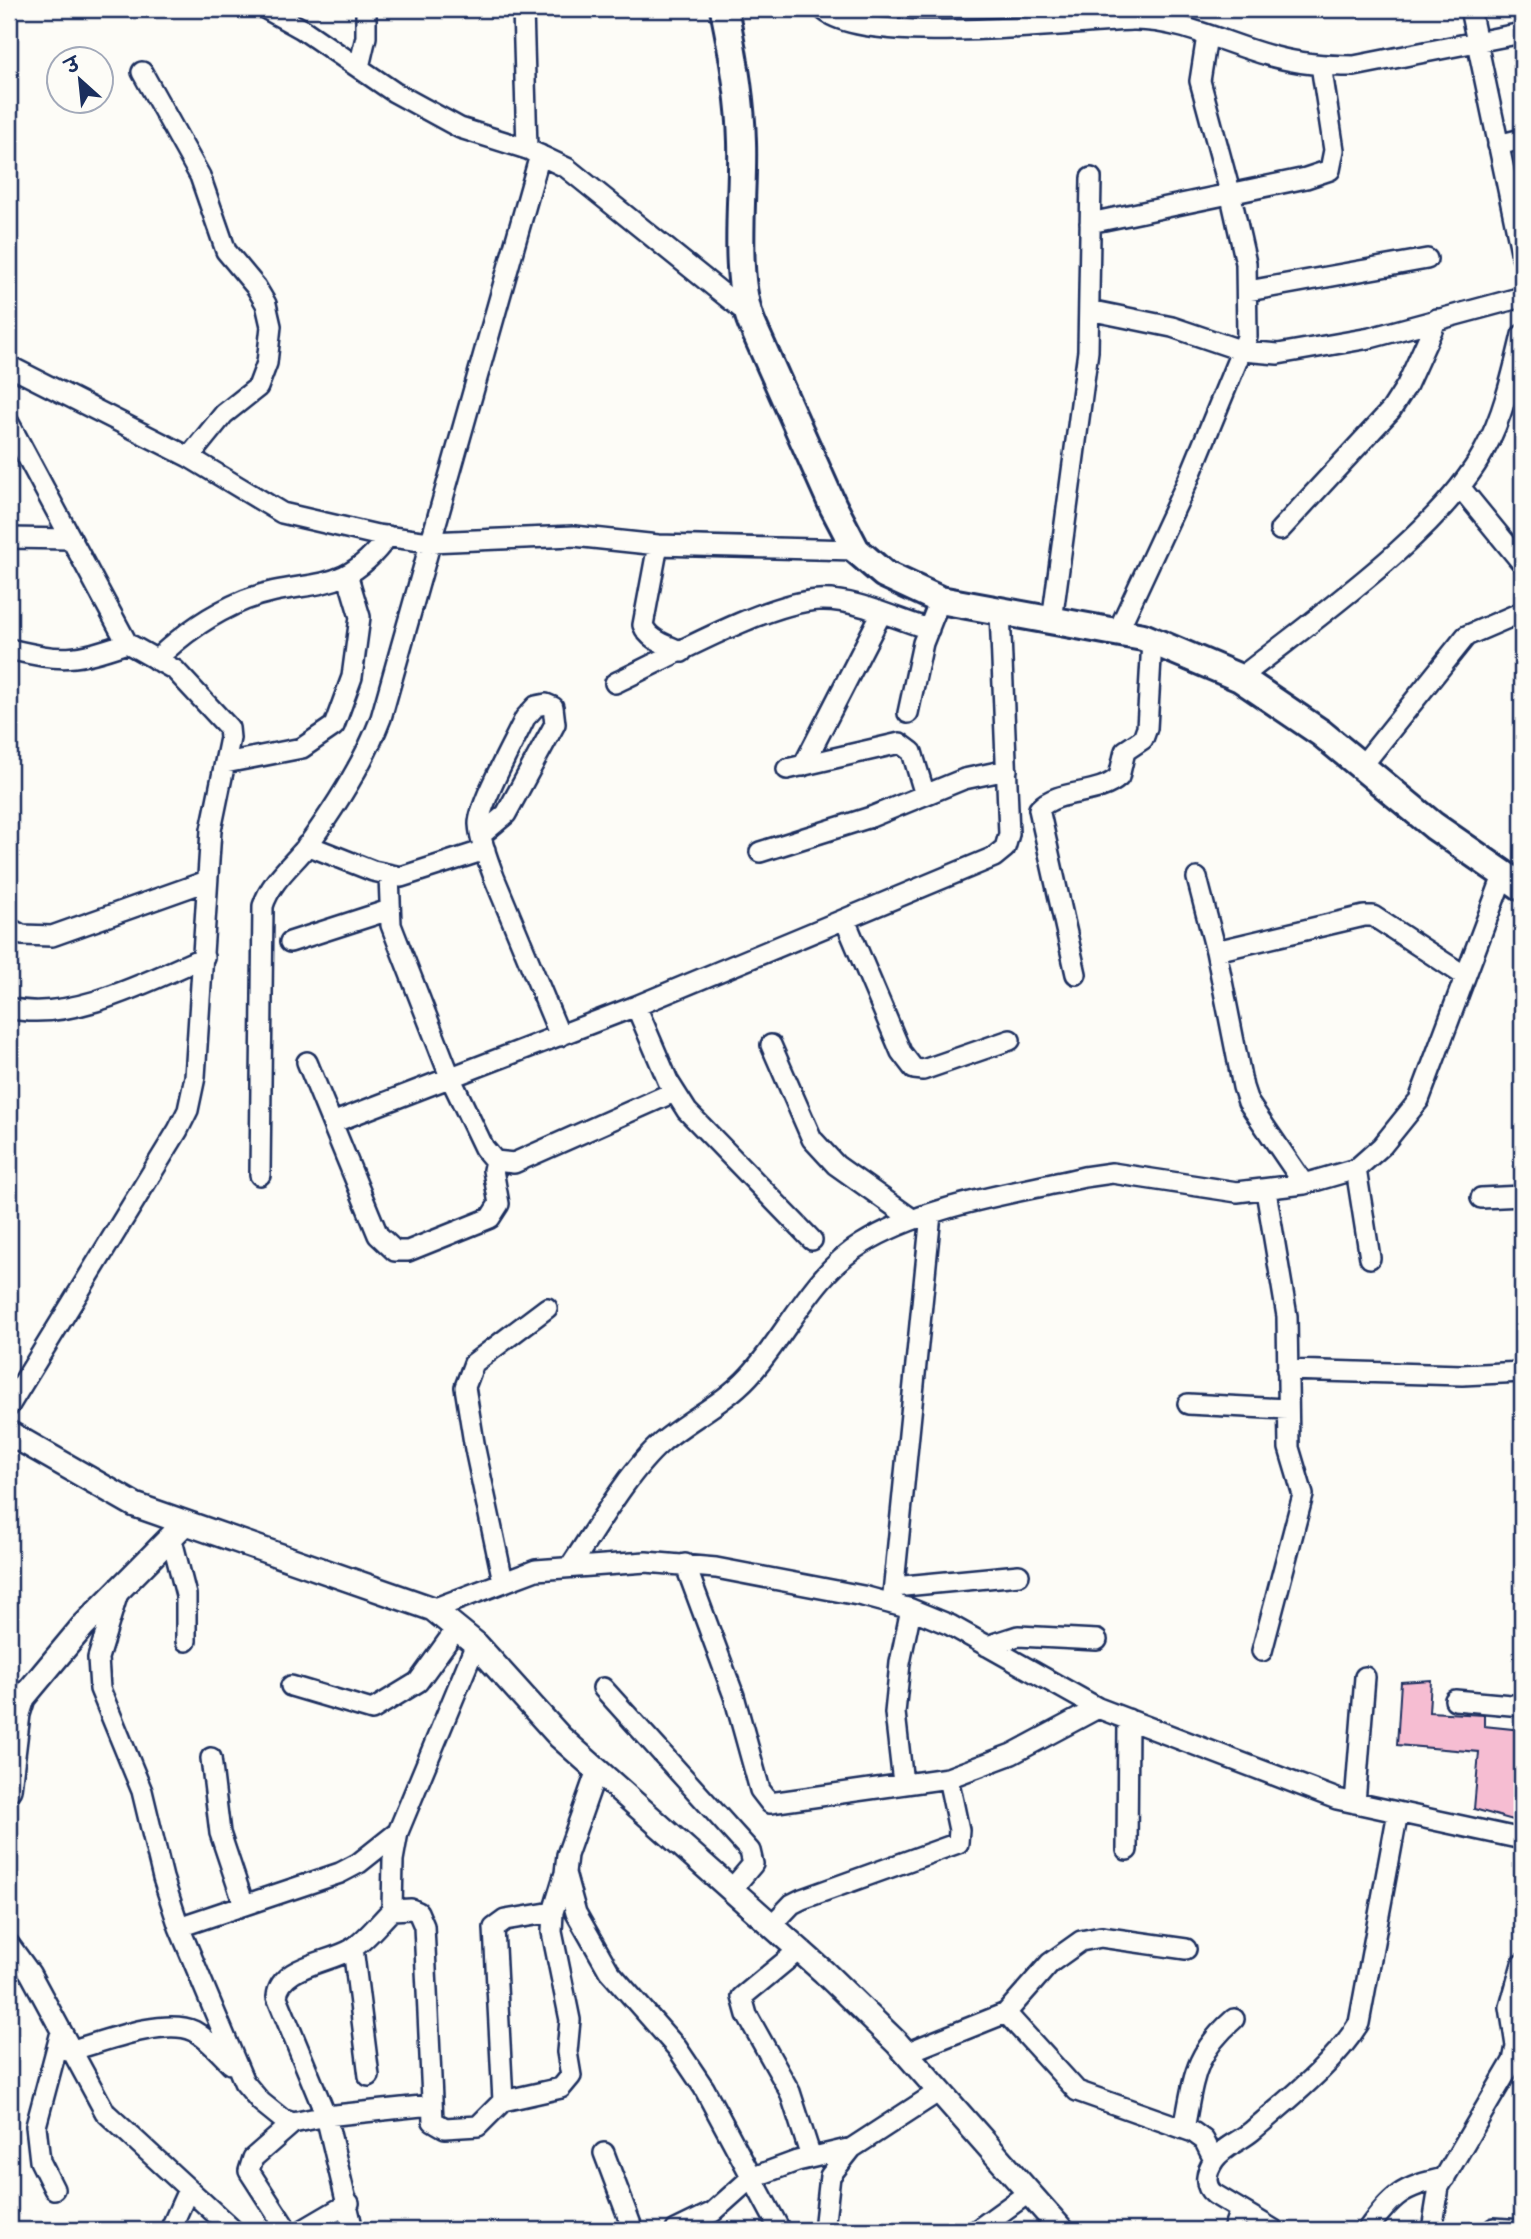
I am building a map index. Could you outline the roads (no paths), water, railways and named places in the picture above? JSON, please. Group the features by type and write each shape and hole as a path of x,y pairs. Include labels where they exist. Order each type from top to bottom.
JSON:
{"main road":[{"path":"724,9 739,98 743,276 748,314 833,506 856,550 884,574 940,600 1152,641 1240,678 1321,733 1361,767 1513,881"}],"street":[{"path":"265,9 394,92 460,128 534,152 584,181 748,314"},
{"path":"359,67 366,37 366,9"},
{"path":"260,1175 263,906 268,891 307,845 353,776 373,740 534,152 523,9"},
{"path":"823,9 837,19 917,30 983,31 1134,20 1164,22 1277,58 1321,65 1354,66 1522,33"},
{"path":"1470,9 1521,248"},
{"path":"1118,633 1189,478 1247,337 1248,291 1245,263 1230,192 1200,81 1207,36"},
{"path":"1090,223 1306,178 1330,170 1334,150 1321,65"},
{"path":"142,72 200,176 226,251 256,286 265,304 271,326 267,363 258,387 224,414 189,457"},
{"path":"1498,145 1522,139"},
{"path":"1052,621 1088,351 1091,178"},
{"path":"1248,291 1427,259"},
{"path":"1089,310 1172,327 1243,351 1289,353 1370,338 1522,297"},
{"path":"1280,530 1376,430 1391,410 1408,385 1437,318"},
{"path":"1240,678 1380,565 1460,487 1490,440 1522,335"},
{"path":"9,366 189,457 282,513 429,542 574,536 658,545 856,550"},
{"path":"9,423 127,643 175,670 229,728 211,831 195,1077 188,1110 106,1252 9,1406"},
{"path":"1460,487 1522,562"},
{"path":"156,660 179,636 247,599 348,577 374,555 388,536"},
{"path":"9,538 70,538"},
{"path":"658,545 643,625 646,633 653,638 682,652"},
{"path":"225,763 302,748 334,726 352,677 360,617 348,577"},
{"path":"908,713 929,629 940,600"},
{"path":"615,683 776,609 808,601 834,601 929,629"},
{"path":"332,1123 636,1006 994,857 1005,848 1009,834 1000,611"},
{"path":"1361,767 1466,636 1522,612"},
{"path":"881,614 795,768 900,743 912,752 925,795"},
{"path":"1076,974 1039,809 1051,801 1101,787 1119,777 1125,751 1143,739 1147,728 1152,641"},
{"path":"9,649 52,659 79,659 127,643"},
{"path":"307,845 389,876 409,874 483,842 506,814 555,724 556,715 553,708 546,704 536,706 525,718 479,819 483,842 560,1036"},
{"path":"760,852 871,817 964,779 1007,770"},
{"path":"389,876 391,925 452,1079 484,1149 495,1161 514,1163 674,1092"},
{"path":"1197,878 1216,951 1245,1094 1304,1184"},
{"path":"9,928 22,935 52,936 208,881"},
{"path":"570,1567 642,1463 661,1443 725,1399 750,1375 839,1262 861,1244 921,1217 1084,1177 1112,1173 1212,1190 1266,1191 1304,1184 1356,1169 1382,1146 1419,1101 1465,976 1513,881"},
{"path":"290,942 389,910"},
{"path":"1216,951 1373,916 1465,976"},
{"path":"845,920 901,1052 914,1069 923,1070 1010,1040"},
{"path":"9,1008 35,1013 77,1006 204,957"},
{"path":"636,1006 674,1092 687,1111 812,1240"},
{"path":"771,1045 811,1139 836,1165 921,1217"},
{"path":"307,1062 378,1235 395,1251 408,1251 490,1218 499,1204 493,1170 495,1161"},
{"path":"1356,1169 1370,1258"},
{"path":"1262,1651 1303,1495 1289,1448 1287,1316 1266,1191"},
{"path":"1481,1198 1522,1196"},
{"path":"903,1783 895,1700 921,1217"},
{"path":"503,1581 475,1448 466,1387 474,1363 547,1308"},
{"path":"1287,1370 1462,1375 1522,1372"},
{"path":"1188,1404 1287,1409"},
{"path":"9,1433 177,1530 433,1609 476,1644 560,1737 799,1950 906,2053 1062,2230"},
{"path":"9,1789 18,1714 23,1698 83,1626 177,1530"},
{"path":"177,1530 186,1595 186,1641"},
{"path":"433,1609 536,1570 646,1562 685,1564 899,1600 1098,1708 1337,1799 1522,1839"},
{"path":"685,1564 734,1696 764,1798 770,1802 948,1778 1012,1754 1098,1708"},
{"path":"899,1600 1019,1575"},
{"path":"118,1593 98,1658 100,1689 142,1791 163,1878 179,1927 236,2067"},
{"path":"291,1686 372,1710 418,1682 457,1628"},
{"path":"987,1646 1018,1636 1097,1640"},
{"path":"392,1910 393,1860 398,1832 476,1644"},
{"path":"1355,1802 1365,1677"},
{"path":"603,1688 750,1851 753,1864 731,1889"},
{"path":"1455,1700 1522,1706"},
{"path":"1128,1719 1128,1850"},
{"path":"211,1758 216,1813 225,1854 244,1905"},
{"path":"354,2230 326,2116 277,1997 277,1986 285,1977 353,1948 392,1910 411,1909 418,1912 424,1926 433,2121 438,2126 471,2128 478,2126 503,2101 561,2088 571,2076 567,2052 570,2020 554,1950 553,1912 565,1873 567,1854 597,1770"},
{"path":"772,1926 792,1904 802,1899 958,1843 959,1830 948,1778"},
{"path":"1274,2230 1208,2189 1206,2178 1214,2160 1251,2132 1345,2045 1359,2023 1398,1812"},
{"path":"179,1927 340,1873 359,1863 398,1832"},
{"path":"565,1873 576,1913 609,1971 653,2018 698,2078 780,2230"},
{"path":"503,2101 494,1928 505,1920 553,1912"},
{"path":"906,2053 1006,2013 1050,1963 1081,1941 1101,1937 1186,1949"},
{"path":"9,1944 30,1973 105,2112 233,2230"},
{"path":"353,1948 369,2076"},
{"path":"799,1950 742,1997 747,2015 790,2092 811,2157"},
{"path":"1432,2230 1434,2209 1445,2178 1513,2061 1516,2046 1510,2007 1522,1964"},
{"path":"1006,2013 1077,2091 1184,2129 1204,2140 1214,2160"},
{"path":"1184,2129 1197,2066 1204,2050 1234,2019"},
{"path":"70,2051 163,2026 181,2026 196,2032 236,2067 261,2102 282,2119 293,2123"},
{"path":"54,2189 40,2161 36,2126 61,2032"},
{"path":"824,2230 830,2176 852,2148 938,2092"},
{"path":"287,2230 249,2171 253,2158 293,2123 326,2116 431,2105"},
{"path":"676,2230 713,2212 751,2178 811,2157 852,2148"},
{"path":"604,2153 633,2230"},
{"path":"1367,2230 1388,2202 1405,2188 1445,2178"},
{"path":"170,2230 188,2190"},
{"path":"977,2230 1028,2193"},
{"path":"303,2230 349,2203"},
{"path":"1233,2230 1240,2210"},
{"path":"1494,2228 1522,2230"}]}
